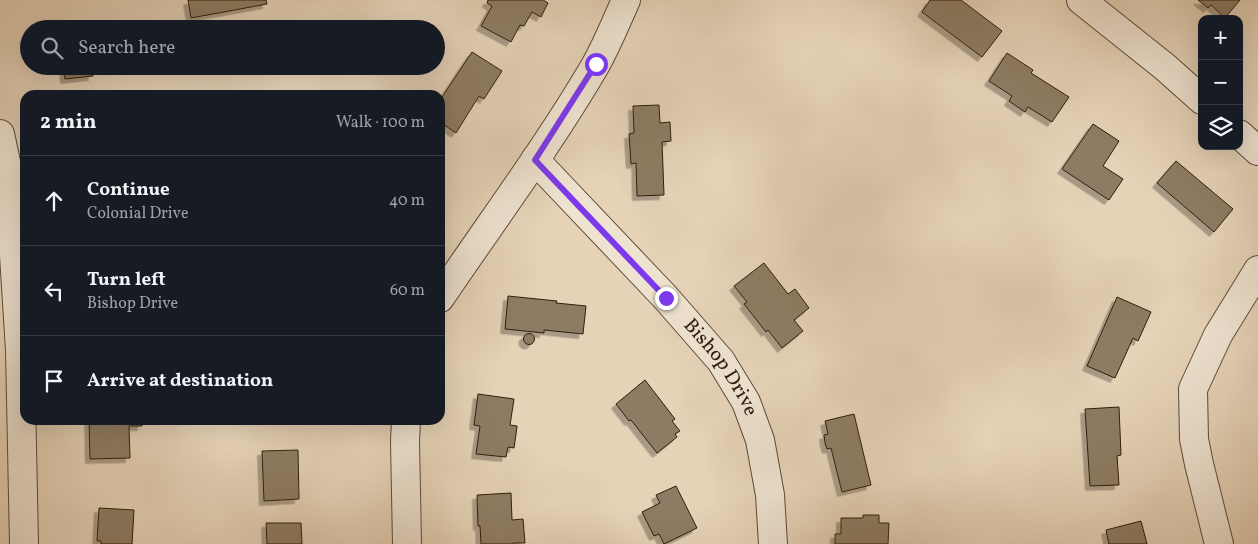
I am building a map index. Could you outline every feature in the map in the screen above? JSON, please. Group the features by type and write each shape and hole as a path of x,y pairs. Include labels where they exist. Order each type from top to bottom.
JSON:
{"street":[{"path":"445,290 535,160 596,64 626,0"},
{"path":"1082,0 1165,67 1198,96"},
{"path":"0,134 9,176 20,350"},
{"path":"1243,138 1258,151"},
{"name":"Bishop Drive","path":"535,160 666,298 726,369 746,402 760,440 770,495 773,544"},
{"path":"1218,544 1198,464 1194,439 1193,389 1218,335 1258,270"},
{"path":"22,425 24,544"},
{"path":"406,425 407,544"}],"building":[{"path":"188,0 266,0 267,4 191,18"},
{"path":"488,0 543,0 548,3 541,17 532,12 524,26 520,25 511,42 481,26 492,6 487,3"},
{"path":"930,0 961,0 1002,31 982,57 922,12"},
{"path":"1198,0 1240,0 1228,15 1222,15 1211,5 1208,8"},
{"path":"472,52 502,71 484,99 479,96 456,133 445,125 445,92"},
{"path":"1007,53 1033,70 1031,73 1069,97 1052,122 1028,107 1025,112 1009,101 1012,96 989,81"},
{"path":"65,75 93,75 93,76 65,79"},
{"path":"659,105 660,123 670,122 671,141 662,142 664,195 637,196 636,163 631,164 629,134 634,133 633,106"},
{"path":"1093,124 1119,141 1103,166 1123,179 1109,200 1062,169"},
{"path":"1176,161 1233,209 1214,232 1157,183"},
{"path":"764,263 788,294 795,289 809,308 794,320 803,331 782,348 768,330 766,332 744,304 747,302 734,286"},
{"path":"508,296 586,306 583,334 505,329"},
{"path":"1117,297 1151,312 1138,341 1133,338 1115,378 1087,366"},
{"path":"527,334 531,334 534,339 533,343 527,344 524,341 524,337"},
{"path":"645,380 675,419 672,421 680,431 675,434 677,437 657,453 616,404"},
{"path":"478,394 514,399 510,425 517,427 514,448 508,447 506,457 476,454 480,426 474,425"},
{"path":"1119,407 1121,455 1117,456 1119,485 1090,486 1085,409"},
{"path":"854,414 871,485 842,492 831,448 827,449 825,443 824,435 828,434 825,421"},
{"path":"89,425 142,425 129,426 130,458 90,459"},
{"path":"298,450 299,499 264,501 262,451"},
{"path":"676,486 697,528 664,544 659,534 654,536 642,512 660,503 656,495"},
{"path":"511,493 512,520 523,519 525,543 481,544 480,526 478,526 477,495"},
{"path":"99,508 134,510 132,544 101,544 101,541 97,541"},
{"path":"863,515 879,515 879,523 889,523 888,544 835,544 835,534 841,534 841,518 863,518"},
{"path":"1141,521 1147,544 1109,544 1106,530"},
{"path":"266,523 301,523 302,544 267,544"}],"route":[{"path":"596,64 535,160 666,298"}]}
